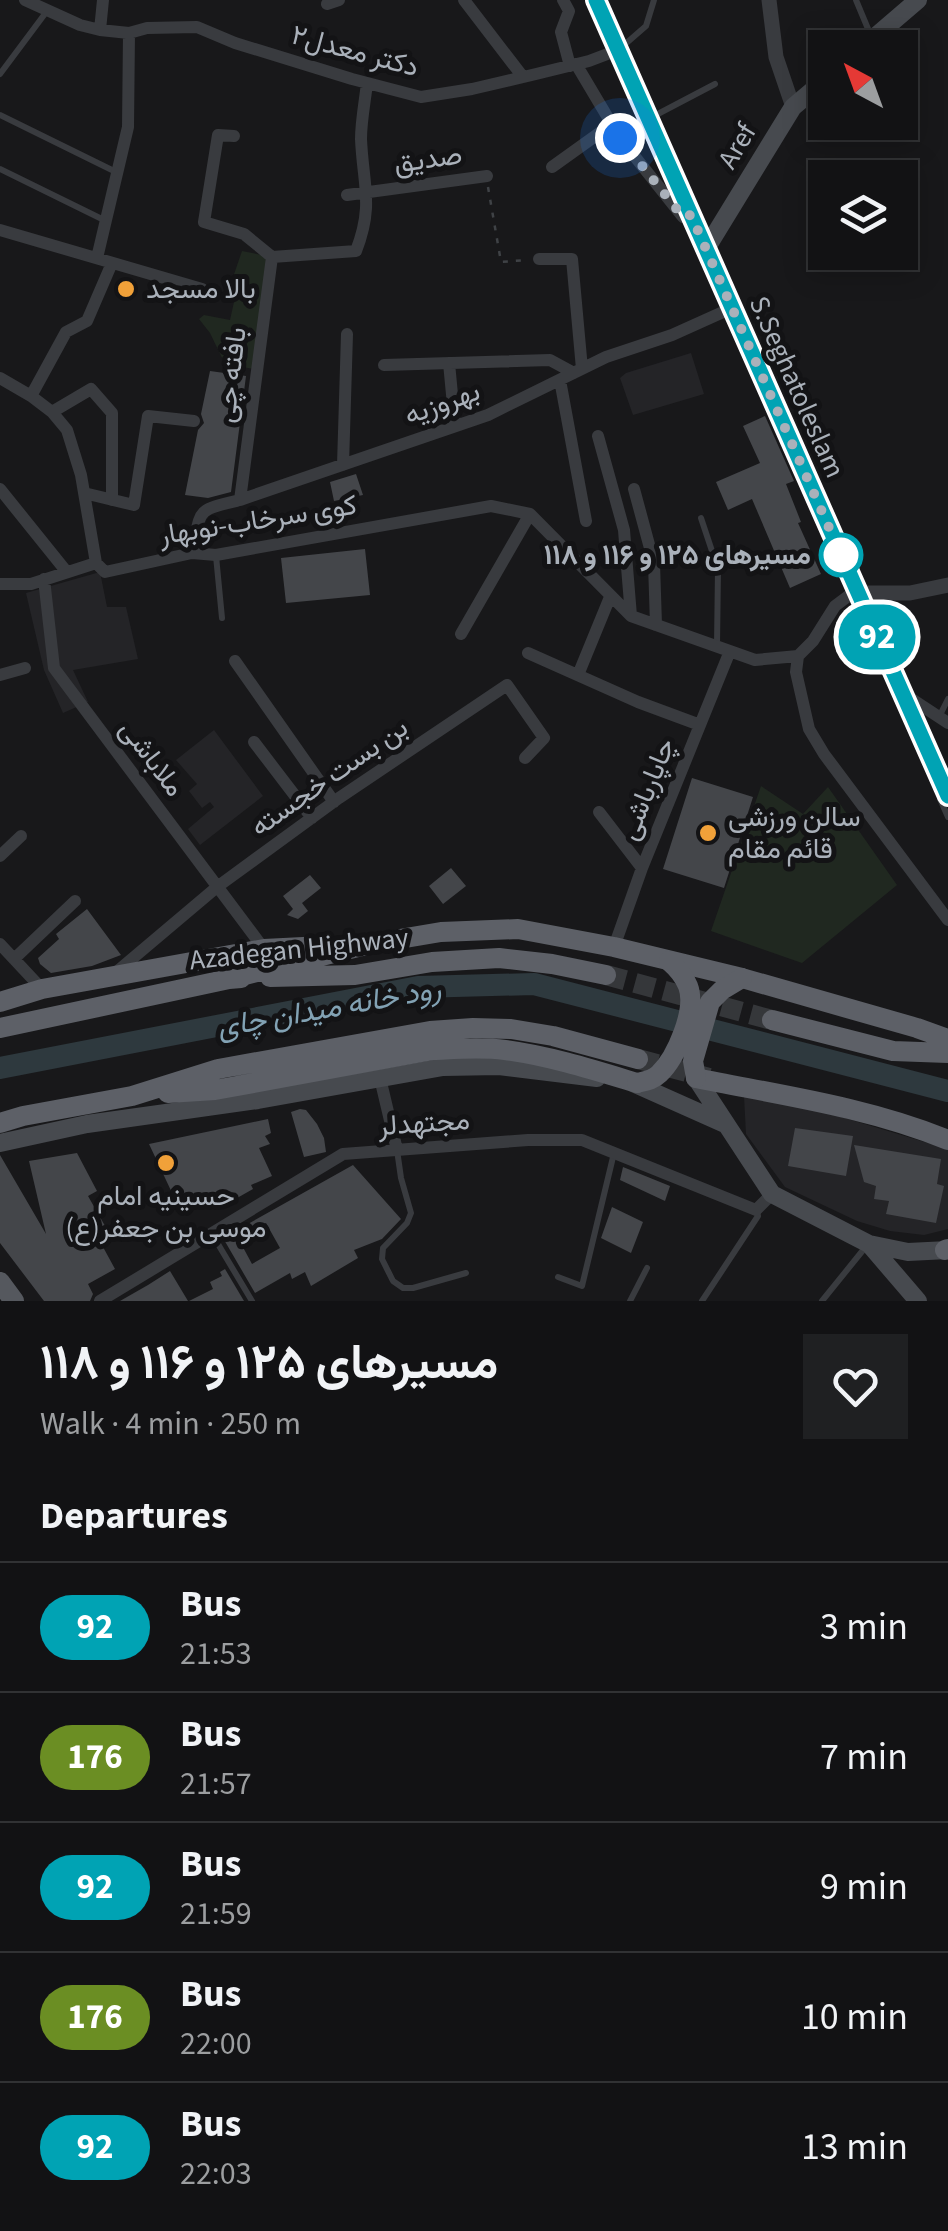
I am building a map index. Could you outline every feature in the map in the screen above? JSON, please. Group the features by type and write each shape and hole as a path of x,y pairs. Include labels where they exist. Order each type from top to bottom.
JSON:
{"highway":[{"path":"229,978 370,944 441,932 518,929 742,978 948,1036"},
{"path":"0,1002 42,989 264,949 370,944"},
{"name":"Azadegan Highway","path":"0,1028 229,978 355,975 432,962 499,958 606,975"},
{"path":"0,1123 132,1096 216,1090 433,1050 504,1050 562,1061 637,1083 656,1078 674,1056 684,1028 691,998 688,984 669,961"},
{"path":"742,978 710,1002 693,1061 696,1078 842,1107 926,1130 948,1140"},
{"path":"772,1020 893,1051 948,1053"},
{"path":"132,1096 218,1069 430,1031 511,1030 553,1036 638,1060"}],"main road":[{"name":"S.Seghatoleslam","path":"596,0 687,216 706,249 728,309 948,796"},
{"path":"883,30 918,0"},
{"name":"Aref","path":"706,249 793,107 808,94"},
{"path":"0,1142 87,1124 258,1100 443,1066 499,1066 637,1083 725,1124"},
{"path":"696,1078 772,1194 869,1244 908,1252 947,1250"},
{"path":"869,1244 918,1301"},
{"path":"0,1282 14,1301"}],"street":[{"name":"دکتر معدل۲","path":"25,0 100,30 197,27 235,43 420,96 472,89 618,50"},
{"path":"100,30 103,0"},
{"path":"464,0 523,77"},
{"path":"563,0 568,10 561,32 573,65 620,138 687,216"},
{"path":"769,0 776,57 793,107"},
{"path":"96,258 128,127 129,32"},
{"path":"234,136 218,135 204,222 244,234 272,256 356,251 366,226 368,193 361,136 366,83"},
{"path":"552,168 612,124"},
{"name":"صدیق","path":"347,196 487,176"},
{"path":"0,230 202,289"},
{"name":"بافته چی","path":"240,500 272,256"},
{"path":"384,365 550,360 578,371 572,258 538,259"},
{"path":"31,396 66,332 87,321 112,263"},
{"name":"بهروزیه","path":"192,553 200,515 206,508 240,500 488,415 606,357 672,335 728,309"},
{"path":"343,465 347,334"},
{"path":"448,363 455,426"},
{"path":"0,378 52,412 66,430 81,475 96,563"},
{"path":"560,380 586,522"},
{"path":"52,412 92,390 112,413 112,500"},
{"path":"84,493 134,505 148,416 194,421"},
{"path":"598,436 624,530 631,616"},
{"path":"0,489 66,571"},
{"path":"634,489 654,562 656,625"},
{"name":"کوی سرخاب-نوبهار","path":"0,584 30,584 96,563 104,572 192,553 216,555 490,506 530,514"},
{"path":"461,634 530,514 631,616 754,660 798,656"},
{"name":"ملاباشی","path":"44,580 54,668 264,949"},
{"path":"948,586 910,593 854,593 835,606 813,641 798,656 796,672 810,730 824,754 948,920"},
{"path":"578,675 610,597"},
{"name":"چاپارباشی","path":"614,947 700,725 724,649"},
{"path":"528,653 700,725"},
{"path":"235,661 334,802"},
{"path":"0,675 25,668"},
{"name":"بن بست خجسته","path":"112,976 217,888 312,818 507,685 544,738 525,758"},
{"path":"902,693 944,720"},
{"path":"254,742 312,818"},
{"path":"600,812 642,868"},
{"path":"0,856 21,836"},
{"path":"14,959 75,901"},
{"path":"0,944 42,989"},
{"path":"380,1078 397,1150"},
{"name":"مجتهدلر","path":"100,1301 344,1154 528,1140 582,1140 756,1210"},
{"path":"756,1210 772,1194"}],"lane":[{"path":"618,50 646,26 654,0"},
{"path":"856,0 864,30"},
{"path":"0,74 47,10"},
{"path":"648,119 715,84"},
{"path":"0,115 117,172"},
{"path":"0,169 106,221"},
{"path":"687,216 728,309"},
{"path":"702,518 718,569 724,649"},
{"path":"216,555 222,618"},
{"path":"854,593 948,817"},
{"path":"944,720 948,699"},
{"path":"397,1150 411,1214 408,1223 383,1248 382,1259 392,1281 403,1288 413,1288 466,1273"},
{"path":"558,1277 582,1286 614,1152"},
{"path":"702,1301 758,1216 756,1210"},
{"path":"212,1232 252,1301"},
{"path":"822,1301 869,1244"},
{"path":"630,1301 647,1268"}],"path":[{"name":"صدیق","path":"487,176 501,262 538,259"}],"shaded area":[{"path":"242,251 272,257 254,369 225,364 199,319 204,315 230,320 236,293 229,289"},
{"path":"691,353 704,394 633,415 620,378"},
{"path":"100,572 107,607 126,607 138,659 73,670 88,702 63,713 44,670 26,593"},
{"path":"214,730 263,796 200,845 188,829 214,807 210,802 202,808 189,791 197,784 176,760"},
{"path":"761,786 803,814 828,787 897,885 802,963 711,931"},
{"path":"744,1096 828,1113 948,1149 948,1229 924,1235 890,1231 857,1221 785,1187 746,1134"}],"building":[{"path":"210,371 246,376 231,492 208,498 185,495 198,430 204,423 201,414"},
{"path":"765,416 794,481 786,484 821,574 790,588 752,499 728,510 716,482 760,463 743,426"},
{"path":"356,474 363,495 334,501 330,482"},
{"path":"365,549 370,595 286,603 281,558"},
{"name":"سالن ورزشی قائم مقام","path":"692,778 753,797 724,888 663,869"},
{"path":"451,868 466,886 443,904 429,886"},
{"path":"310,875 321,888 302,903 308,911 298,919 287,915 293,909 283,896"},
{"path":"87,909 121,955 92,966 51,973 38,958 59,939 56,934"},
{"path":"306,1110 317,1124 326,1152 304,1157 291,1112"},
{"path":"268,1119 271,1133 265,1136 270,1144 259,1148 272,1176 251,1185 253,1189 230,1202 224,1191 182,1214 149,1144"},
{"path":"795,1128 853,1136 846,1176 788,1166"},
{"path":"854,1145 941,1159 937,1184 944,1186 936,1223 886,1214 889,1201 874,1199 876,1186 864,1182"},
{"path":"77,1153 97,1191 88,1196 113,1240 103,1247 115,1269 88,1284 93,1294 90,1301 44,1301 0,1243 0,1155 46,1234 29,1161"},
{"path":"353,1165 401,1219 382,1239 354,1250 358,1258 311,1286 305,1272 292,1279 290,1273 255,1293 223,1238","holes":["266,1223 280,1248 252,1264 238,1238"]},
{"path":"623,1167 670,1186 665,1201 620,1180"},
{"path":"612,1207 643,1222 631,1253 601,1238"},
{"path":"225,1269 244,1301 189,1301 213,1289 210,1282 222,1276 220,1272"},
{"path":"170,1271 188,1301 120,1301 148,1285"}],"waterway":[{"name":"رود خانه میدان چای","path":"0,1068 418,987 534,984 948,1091"}],"tunnel":[{"path":"606,975 772,1020"},
{"path":"638,1059 709,1078"}],"bus line":[{"name":"92","path":"596,0 948,796"}],"place":[{"name":"بالا مسجد","path":"126,289"},
{"name":"مسیرهای ۱۲۵ و ۱۱۶ و ۱۱۸","path":"841,555"},
{"name":"سالن ورزشی قائم مقام","path":"708,833"},
{"name":"حسینیه امام موسی بن جعفر(ع)","path":"166,1163"}],"route":[{"path":"620,138 683,217 691,215 841,555"}]}
